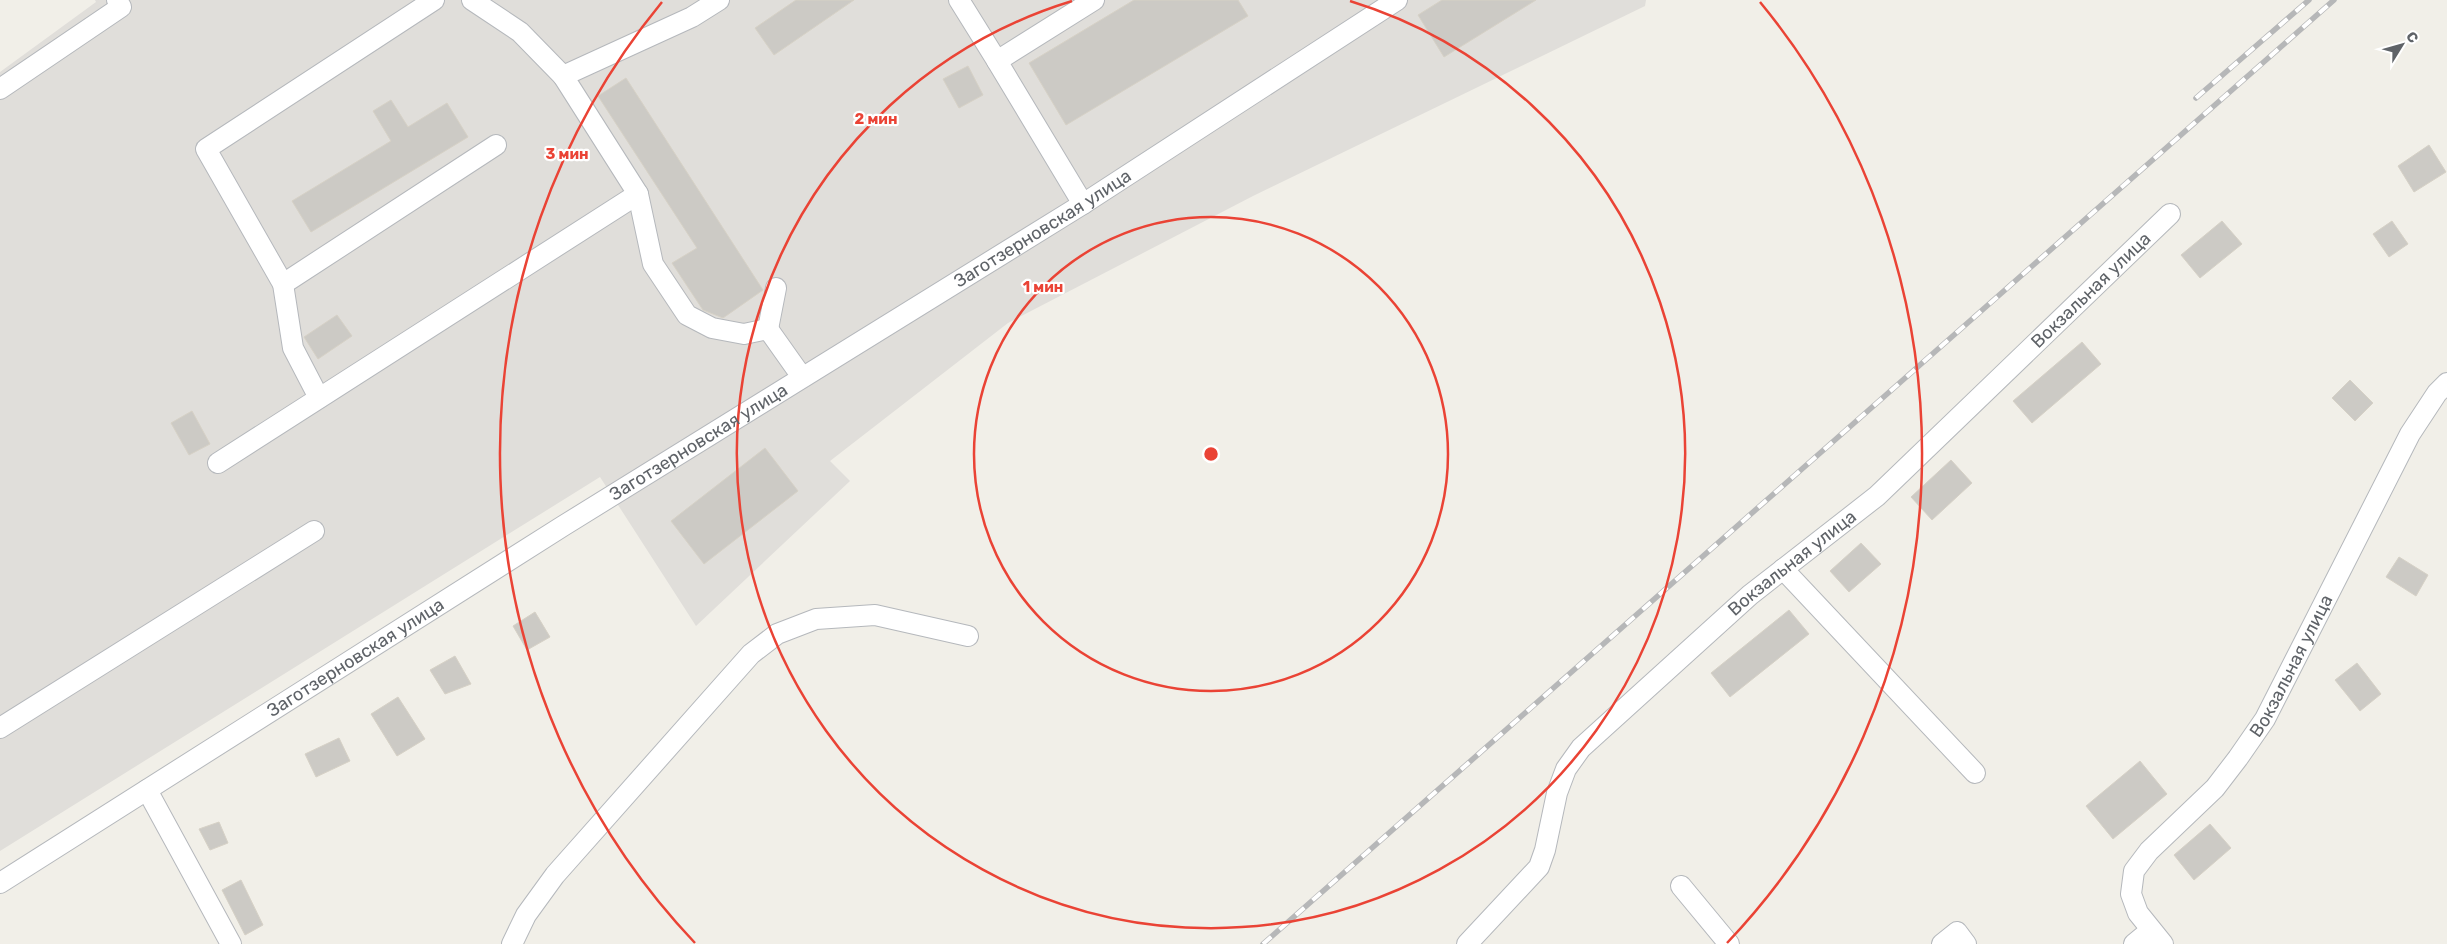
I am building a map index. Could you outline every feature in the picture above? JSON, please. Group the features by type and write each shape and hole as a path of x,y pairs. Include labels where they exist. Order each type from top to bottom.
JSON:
{"street":[{"path":"320,398 293,348 283,284 206,150 434,0"},
{"path":"472,0 520,32 563,76 638,194 653,264 687,314 712,328 744,334 768,329"},
{"path":"563,76 692,17 720,0"},
{"path":"960,0 1083,204"},
{"path":"997,60 1094,0"},
{"name":"Заготзерновская улица","path":"0,883 802,377 1083,204 1397,0"},
{"path":"0,89 123,2"},
{"path":"283,284 496,145"},
{"path":"218,464 638,194"},
{"name":"Вокзальная улица","path":"1467,944 1539,867 1545,850 1557,793 1566,769 1581,748 1750,595 1877,496 2170,214"},
{"path":"776,288 768,329 802,377"},
{"name":"Вокзальная улица","path":"2157,937 2138,913 2131,894 2134,871 2149,851 2215,788 2265,719 2410,434 2437,393 2447,383"},
{"path":"0,728 314,531"},
{"path":"1783,569 1975,773"},
{"path":"512,944 526,915 555,875 751,654 777,634 816,619 875,615 968,636"},
{"path":"147,790 231,944"},
{"path":"1681,886 1729,944"},
{"path":"1942,944 1957,932 1966,944"},
{"path":"2134,944 2157,937"}],"shaded area":[{"path":"95,0 1646,0 1645,6 1253,196 1008,323 830,461 850,481 696,626 600,477 0,851 0,72 96,2"}],"building":[{"path":"796,0 854,0 774,55 755,28"},
{"path":"1134,0 1238,0 1248,16 1066,125 1029,63"},
{"path":"1442,0 1536,0 1444,57 1418,15"},
{"path":"968,66 983,95 959,108 943,79"},
{"path":"626,78 763,290 723,318 703,310 672,263 697,248 598,96"},
{"path":"391,100 408,127 447,103 468,137 311,232 292,201 391,141 373,111"},
{"path":"2429,145 2446,172 2414,192 2398,166"},
{"path":"2222,221 2242,244 2200,278 2181,255"},
{"path":"2392,221 2408,244 2389,257 2373,234"},
{"path":"337,315 352,336 318,359 304,337"},
{"path":"2082,342 2101,364 2032,423 2013,401"},
{"path":"2350,380 2373,403 2355,421 2332,398"},
{"path":"192,411 210,444 189,455 171,423"},
{"path":"765,448 798,491 704,564 671,521"},
{"path":"1951,460 1972,483 1932,520 1911,497"},
{"path":"1861,543 1881,564 1849,592 1830,571"},
{"path":"2399,557 2428,575 2416,596 2386,577"},
{"path":"1789,610 1809,634 1730,697 1711,673"},
{"path":"535,612 550,637 527,650 513,626"},
{"path":"455,656 471,684 445,694 430,670"},
{"path":"2357,663 2381,694 2360,711 2335,680"},
{"path":"398,697 425,739 397,756 371,714"},
{"path":"339,738 350,761 316,777 305,754"},
{"path":"2140,761 2167,794 2113,839 2086,806"},
{"path":"219,822 228,843 210,850 199,829"},
{"path":"2210,824 2231,848 2194,880 2174,855"},
{"path":"241,880 263,925 245,935 222,890"}],"railway":[{"path":"2196,98 2309,0"},
{"path":"1263,944 2334,0"}]}
